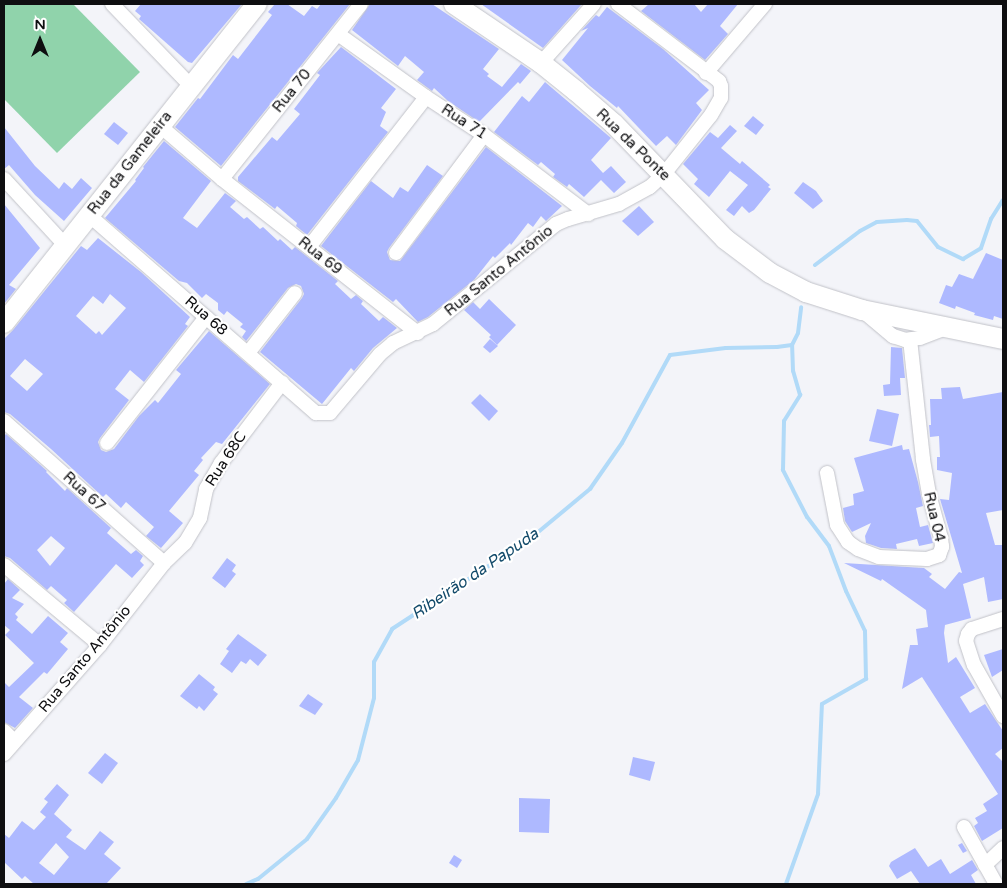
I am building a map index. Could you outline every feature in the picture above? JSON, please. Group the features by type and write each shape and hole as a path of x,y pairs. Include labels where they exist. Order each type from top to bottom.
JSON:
{"street":[{"path":"112,4 191,86"},
{"name":"Rua da Gameleira","path":"4,323 90,216 159,125 257,4"},
{"name":"Rua 70","path":"222,179 361,4"},
{"name":"Rua da Ponte","path":"454,4 540,63 614,124 725,239 770,273 806,292 862,310 1003,339"},
{"path":"540,63 594,4"},
{"path":"627,6 706,73 765,4"},
{"name":"Rua 71","path":"338,34 426,97 484,135 588,214"},
{"name":"Rua Santo Antônio","path":"322,415 330,413 337,407 380,354 392,343 418,333 448,313 556,224 604,210 650,187 664,174 711,115 721,98 719,81 706,73"},
{"path":"309,247 426,97"},
{"name":"Rua 69","path":"159,125 222,179 418,333"},
{"path":"396,253 484,135"},
{"path":"4,179 65,245"},
{"name":"Rua 68","path":"90,216 316,414 322,415"},
{"path":"248,353 295,293"},
{"path":"862,310 893,336 910,340 947,327"},
{"path":"107,443 206,316"},
{"name":"Rua 04","path":"827,473 838,525 848,542 864,552 878,556 926,559 939,554 942,547 941,538 928,494 910,340"},
{"name":"Rua 68C","path":"164,563 185,543 200,518 206,489 220,463 282,383"},
{"name":"Rua 67","path":"4,421 164,563"},
{"name":"Rua Santo Antônio","path":"4,754 100,644 164,563"},
{"path":"4,565 100,644"},
{"path":"1001,619 972,629 966,641 974,665 1003,716"},
{"path":"4,731 14,741"},
{"path":"964,827 996,884"},
{"path":"985,865 1003,848"}],"green space":[{"path":"4,4 73,4 140,72 57,153 4,99"}],"building":[{"path":"141,4 242,4 192,63 188,62 139,19 141,16 135,11"},
{"path":"275,4 287,4 304,16 312,6 317,9 321,4 350,4 221,166 175,127 198,98 200,99 233,55 238,59 272,15 268,12"},
{"path":"370,4 432,4 499,49 483,69 489,74 487,76 502,87 521,64 531,71 520,84 518,82 479,122 448,101 434,88 432,91 417,80 424,72 405,56 398,66 352,30"},
{"path":"481,4 582,4 543,48"},
{"path":"649,4 694,4 701,12 708,4 738,4 720,26 728,34 705,60 641,11"},
{"path":"607,7 663,49 709,90 696,103 702,110 676,145 667,136 656,146 618,106 617,108 590,86 562,60 588,28 581,31 596,15 599,17"},
{"path":"341,47 396,89 381,108 386,112 380,126 388,132 307,235 296,226 297,223 277,206 275,209 238,181 238,177 272,137 277,141 300,114 294,109 320,75 317,73"},
{"path":"545,82 611,138 591,160 603,173 611,166 626,182 614,193 601,180 584,197 569,184 567,187 553,177 555,174 541,162 538,165 494,132 522,96 529,102"},
{"path":"753,116 764,125 756,135 744,126"},
{"path":"114,122 128,133 118,145 104,134"},
{"path":"730,125 737,131 721,148 740,164 742,161 770,185 768,187 771,189 754,210 749,213 742,206 734,216 726,210 748,185 730,171 709,197 694,184 698,179 683,164 710,132 718,138"},
{"path":"4,127 35,166 59,189 64,182 72,189 81,178 92,188 64,221 35,195 9,165 4,169"},
{"path":"164,141 211,181 183,218 197,228 225,193 236,201 230,207 244,219 247,217 260,229 263,227 278,241 280,239 292,250 295,247 338,281 335,284 351,299 356,295 363,301 361,304 379,321 383,317 397,328 373,348 354,371 351,368 322,404 260,352 302,298 304,294 301,286 296,284 288,288 246,341 242,337 246,331 240,327 243,324 227,311 224,315 218,310 218,303 206,294 202,298 187,283 179,281 105,218 136,181 143,167"},
{"path":"486,147 562,206 546,221 541,216 533,227 528,223 511,245 510,243 495,258 493,256 474,280 428,317 418,322 396,299 393,302 321,246 371,181 393,198 400,187 408,192 427,165 443,176 389,248 387,252 390,260 400,261"},
{"path":"803,182 816,191 823,201 813,209 794,193"},
{"path":"4,204 40,248 9,285 16,289 4,304"},
{"path":"639,206 654,222 638,236 622,221"},
{"path":"98,238 141,272 190,317 185,324 188,326 144,382 130,370 115,389 129,400 100,438 98,442 101,450 106,452 114,449 139,416 155,400 158,403 181,374 176,370 209,331 270,384 222,444 216,442 201,458 203,460 194,471 199,475 169,511 183,523 161,548 146,536 154,527 126,502 121,508 106,494 103,497 51,449 10,414 4,412 4,339 81,246 87,250","holes":["110,294 126,308 102,335 99,331 96,334 76,316 93,296 103,304","25,359 43,374 27,391 10,376"]},
{"path":"986,253 1003,260 1003,319 994,316 993,320 974,315 975,313 956,306 955,309 939,303 946,285 952,287 959,274 973,279"},
{"path":"489,299 516,325 497,345 489,337 491,335 464,310 473,302 480,309"},
{"path":"490,339 498,346 490,353 483,347"},
{"path":"891,347 902,348 905,378 900,378 901,395 884,396 883,385 890,384"},
{"path":"960,387 963,399 1003,392 1003,510 986,513 995,545 1003,545 1003,599 988,602 984,577 963,584 971,618 945,625 944,633 948,663 956,657 975,688 960,697 970,713 985,704 1003,731 1003,748 995,754 1003,762 1003,828 982,841 974,826 978,823 975,818 987,811 983,804 998,794 922,677 902,689 910,645 918,645 916,629 928,627 926,610 882,579 881,581 844,563 924,568 932,574 929,577 945,589 959,572 962,573 940,499 949,500 952,473 937,470 937,457 940,457 939,436 930,437 929,425 931,425 930,399 942,399 941,388"},
{"path":"480,394 498,411 489,421 471,403"},
{"path":"877,409 899,414 892,446 869,441"},
{"path":"6,434 47,471 65,491 67,488 111,528 107,533 131,554 136,550 143,556 140,561 144,565 132,578 116,564 74,612 64,603 67,600 51,586 47,590 10,558 4,556 4,436","holes":["51,536 65,548 50,566 37,550"]},
{"path":"902,445 903,450 909,449 918,482 923,506 916,508 920,527 928,525 933,543 919,546 917,539 896,544 897,549 881,548 866,543 865,536 871,523 852,532 845,521 843,508 854,505 853,494 864,491 854,458"},
{"path":"227,558 236,565 232,571 236,574 225,588 212,578"},
{"path":"8,579 20,590 12,598 24,604 15,614 18,617 16,620 32,634 48,616 68,633 60,642 68,649 47,674 44,672 19,697 33,708 15,728 4,722 4,682 9,687 34,663 5,635 10,630 4,625 4,584"},
{"path":"238,634 267,655 258,666 250,659 246,664 241,661 232,673 220,664 229,651 226,649"},
{"path":"1003,649 1003,670 992,677 984,655"},
{"path":"199,674 215,687 213,690 218,694 204,711 199,706 197,709 180,696"},
{"path":"308,694 323,704 315,715 299,706"},
{"path":"105,753 118,763 102,784 88,773"},
{"path":"633,757 655,762 650,781 629,775"},
{"path":"57,784 69,795 54,814 72,830 66,837 85,850 100,831 114,842 104,854 121,868 106,884 34,884 25,876 22,879 4,862 4,834 9,838 22,821 34,830 46,817 40,812 48,802 44,799","holes":["56,843 69,857 54,875 39,863"]},
{"path":"519,798 550,799 549,833 519,832"},
{"path":"962,843 967,851 963,853 958,845"},
{"path":"915,848 928,867 941,859 950,874 972,860 978,870 971,875 976,884 920,884 911,871 897,879 889,866 891,862"},
{"path":"454,855 462,860 457,868 449,863"}],"waterway":[{"name":"Ribeirão da Papuda","path":"815,265 860,231 877,222 907,220 917,221 938,247 963,259 981,248 991,219 1003,200"},
{"path":"786,884 818,794 822,704 866,679 865,631 846,591 829,546 807,517 783,470 784,421 800,395 793,371 792,345 798,333 801,307"},
{"name":"Ribeirão da Papuda","path":"246,884 258,879 307,839 336,798 358,760 374,698 374,662 392,629 531,538 590,489 622,443 670,355 726,348 792,345"}]}
